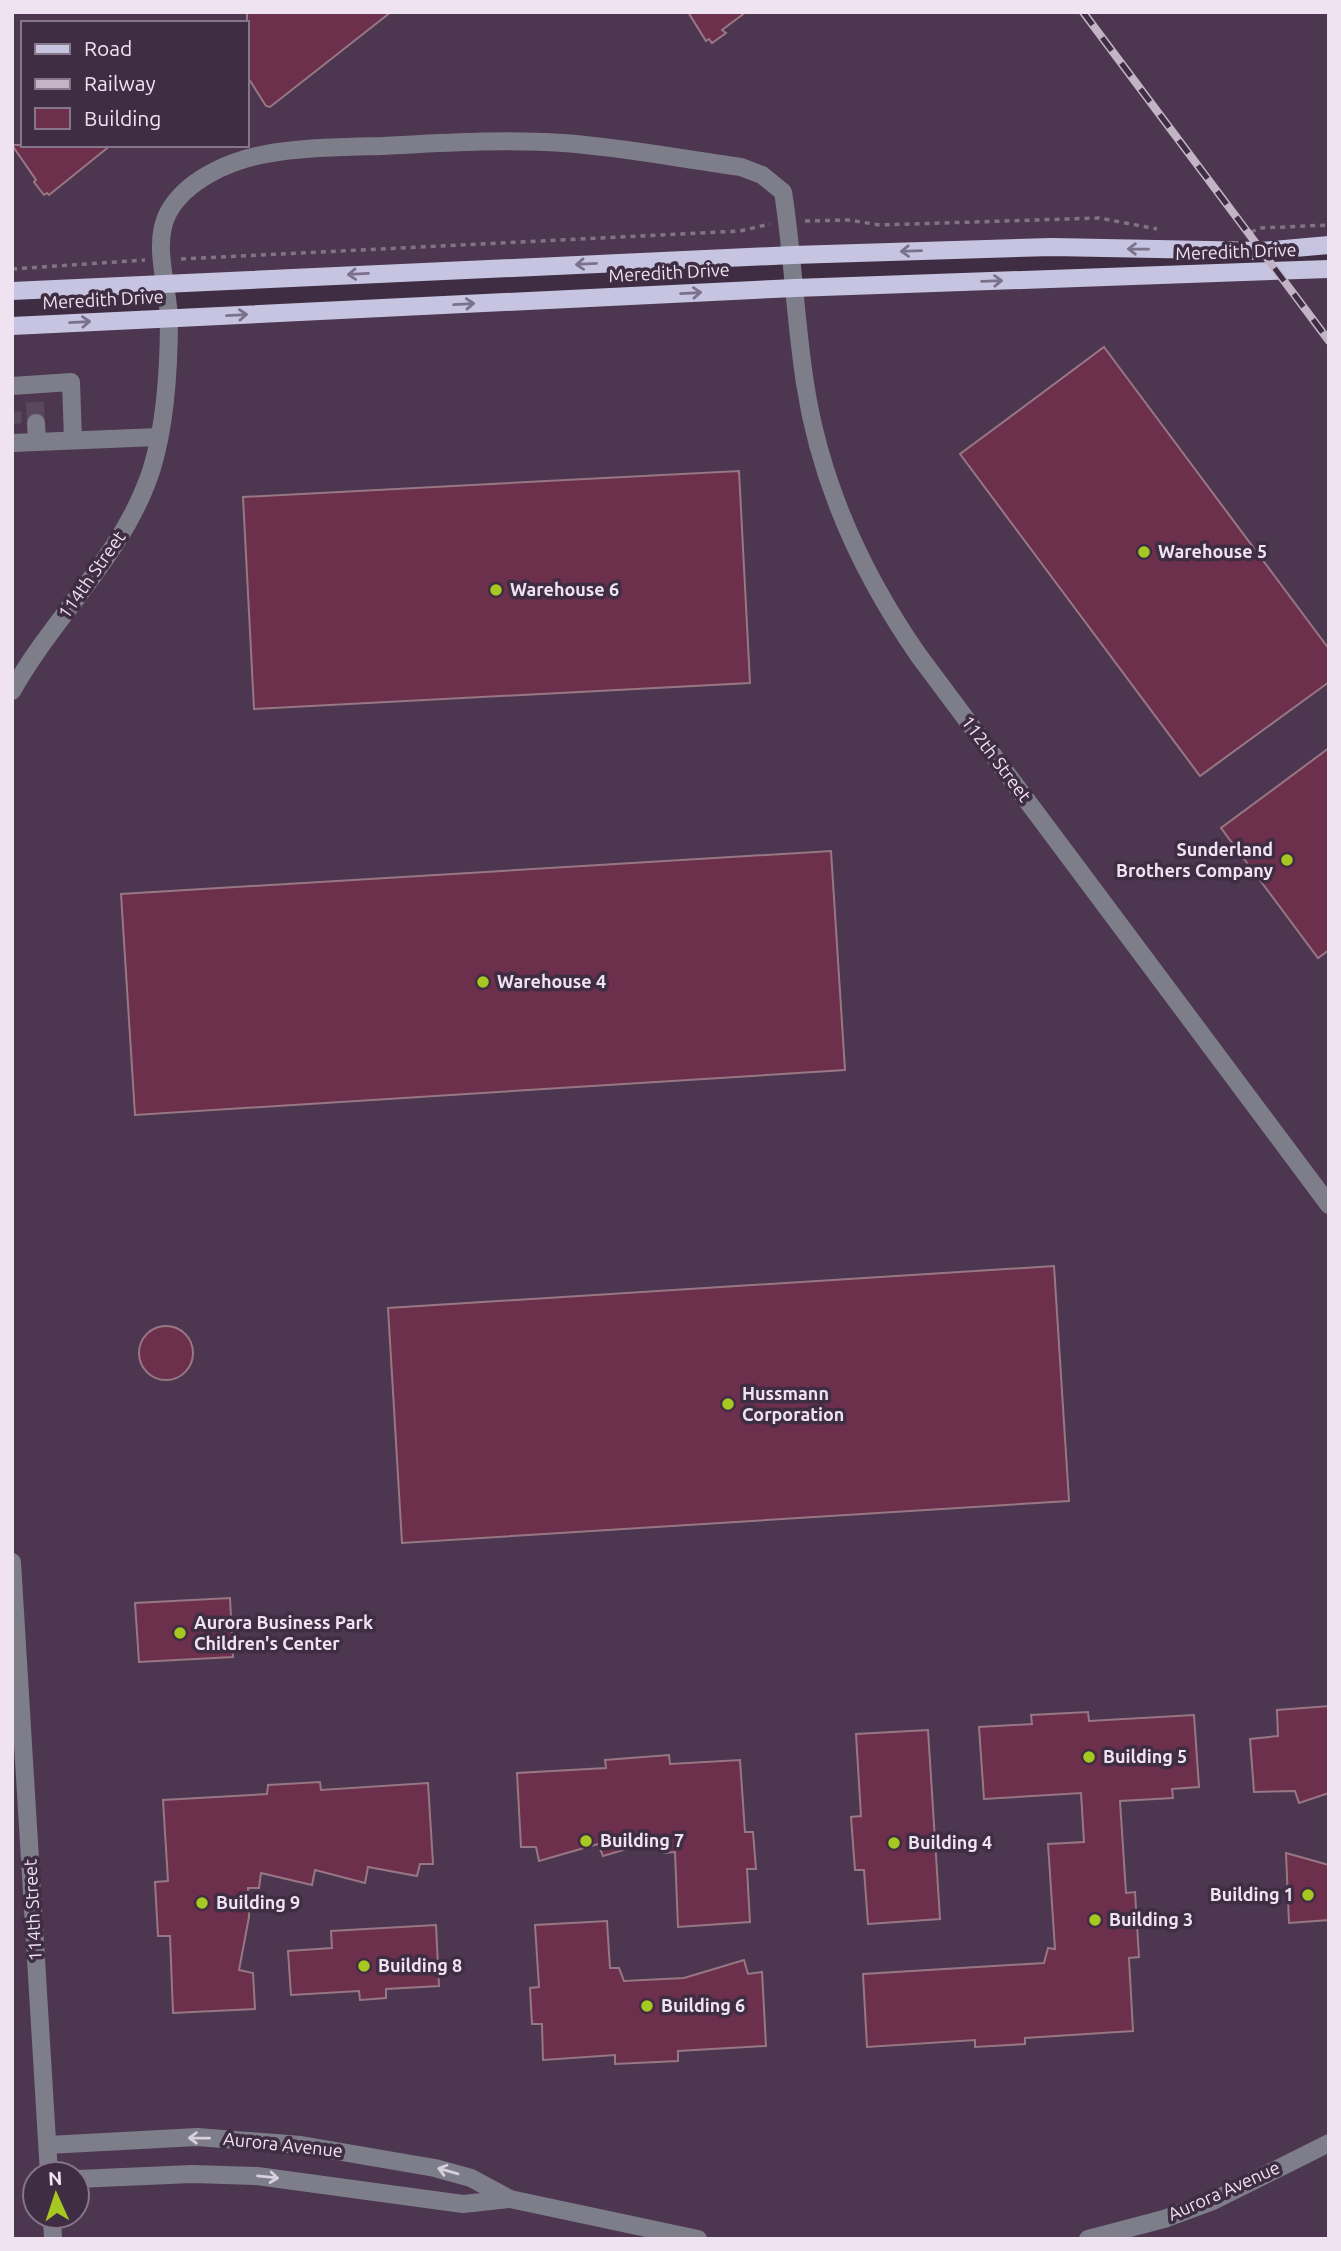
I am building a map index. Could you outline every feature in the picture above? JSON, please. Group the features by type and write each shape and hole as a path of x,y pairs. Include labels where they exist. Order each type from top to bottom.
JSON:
{"main road":[{"name":"Meredith Drive","path":"12,291 793,255 1052,247 1261,251 1329,245"},
{"name":"Meredith Drive","path":"12,326 795,288 1329,269"}],"street":[{"name":"114th Street","path":"12,691 26,667 112,551 152,469 158,437 169,318 163,229 168,214 180,196 199,179 258,156 307,149 447,143 564,144 741,167 762,175 783,192 788,222"},
{"name":"112th Street","path":"788,222 805,383 818,447 849,533 897,625 1329,1205"},
{"path":"12,386 34,393 71,383 74,440"},
{"path":"36,422 37,442"},
{"path":"13,424 13,443 158,437"},
{"name":"114th Street","path":"12,1562 15,1651 48,2160"},
{"name":"Aurora Avenue","path":"1088,2239 1164,2219 1213,2200 1323,2146 1329,2134"},
{"name":"Aurora Avenue","path":"48,2146 197,2137 301,2145 435,2168 471,2178 510,2199 698,2239"},
{"name":"Aurora Avenue","path":"91,2178 192,2174 257,2176 463,2204 510,2199"}],"path":[{"path":"12,269 163,259 740,231 788,222 848,220 880,225 1099,218 1159,229"},
{"path":"1248,234 1261,228 1329,225"}],"shaded area":[{"path":"12,12 1329,12 1329,245 1052,247 12,291"},
{"path":"1329,269 1329,2239 12,2239 12,326"}],"building":[{"path":"247,12 391,12 270,107 266,106 248,78"},
{"path":"688,12 746,12 722,30 726,33 712,43 709,39 706,41"},
{"path":"12,145 109,147 49,195 44,195 34,182 36,180"},
{"name":"Warehouse 5","path":"1104,347 1329,649 1329,682 1200,776 960,454"},
{"name":"Warehouse 6","path":"739,471 750,683 254,709 243,497"},
{"name":"Sunderland Brothers Company","path":"1329,748 1329,950 1318,958 1221,828"},
{"name":"Warehouse 4","path":"831,851 845,1070 135,1115 121,894"},
{"name":"Hussmann Corporation","path":"1054,1266 1069,1501 402,1543 388,1308"},
{"path":"166,1326 185,1334 193,1353 185,1372 166,1380 147,1372 139,1353 147,1334"},
{"name":"Aurora Business Park Children's Center","path":"230,1598 233,1657 139,1662 135,1603"},
{"path":"1329,1706 1329,1793 1299,1803 1295,1791 1254,1792 1250,1739 1278,1736 1277,1710"},
{"name":"Building 3","path":"1088,1712 1089,1721 1194,1715 1199,1787 1172,1789 1173,1798 1120,1801 1126,1893 1135,1892 1139,1957 1129,1958 1133,2031 1025,2038 1025,2044 975,2047 975,2040 867,2047 863,1974 1044,1963 1048,1948 1055,1949 1048,1844 1084,1842 1081,1793 984,1799 979,1727 1032,1724 1031,1715"},
{"name":"Building 4","path":"928,1730 940,1919 868,1924 864,1870 855,1870 851,1817 861,1816 856,1734"},
{"name":"Building 7","path":"669,1755 670,1764 740,1760 745,1832 753,1832 756,1869 747,1869 750,1922 678,1927 675,1852 664,1853 660,1839 603,1856 598,1844 539,1861 536,1847 521,1847 517,1773 606,1768 605,1760"},
{"name":"Building 9","path":"320,1782 321,1790 428,1783 433,1864 420,1864 417,1876 368,1867 365,1883 315,1870 312,1885 261,1873 259,1888 248,1888 249,1917 239,1970 253,1973 255,2009 173,2013 170,1936 158,1936 155,1882 168,1881 163,1800 267,1794 268,1785"},
{"name":"Building 1","path":"1286,1853 1329,1865 1329,1920 1289,1923"},
{"name":"Building 6","path":"607,1921 610,1968 619,1968 624,1981 684,1978 744,1960 748,1974 762,1972 766,2046 678,2051 678,2061 615,2064 615,2055 543,2060 542,2024 532,2024 530,1988 539,1987 535,1925"},
{"name":"Building 8","path":"436,1925 439,1986 386,1989 386,1998 360,2000 359,1991 291,1995 288,1951 332,1948 331,1931"}],"tunnel":[{"path":"35,402 36,423"},
{"path":"12,412 13,424"}],"railway":[{"path":"1083,12 1329,341"}],"place":[{"name":"Warehouse 5","path":"1144,552"},
{"name":"Warehouse 6","path":"496,590"},
{"name":"Sunderland Brothers Company","path":"1287,860"},
{"name":"Warehouse 4","path":"483,982"},
{"name":"Hussmann Corporation","path":"728,1404"},
{"name":"Aurora Business Park Children's Center","path":"180,1633"},
{"name":"Building 5","path":"1089,1757"},
{"name":"Building 7","path":"586,1841"},
{"name":"Building 4","path":"894,1843"},
{"name":"Building 1","path":"1308,1895"},
{"name":"Building 9","path":"202,1903"},
{"name":"Building 3","path":"1095,1920"},
{"name":"Building 8","path":"364,1966"},
{"name":"Building 6","path":"647,2006"}]}
